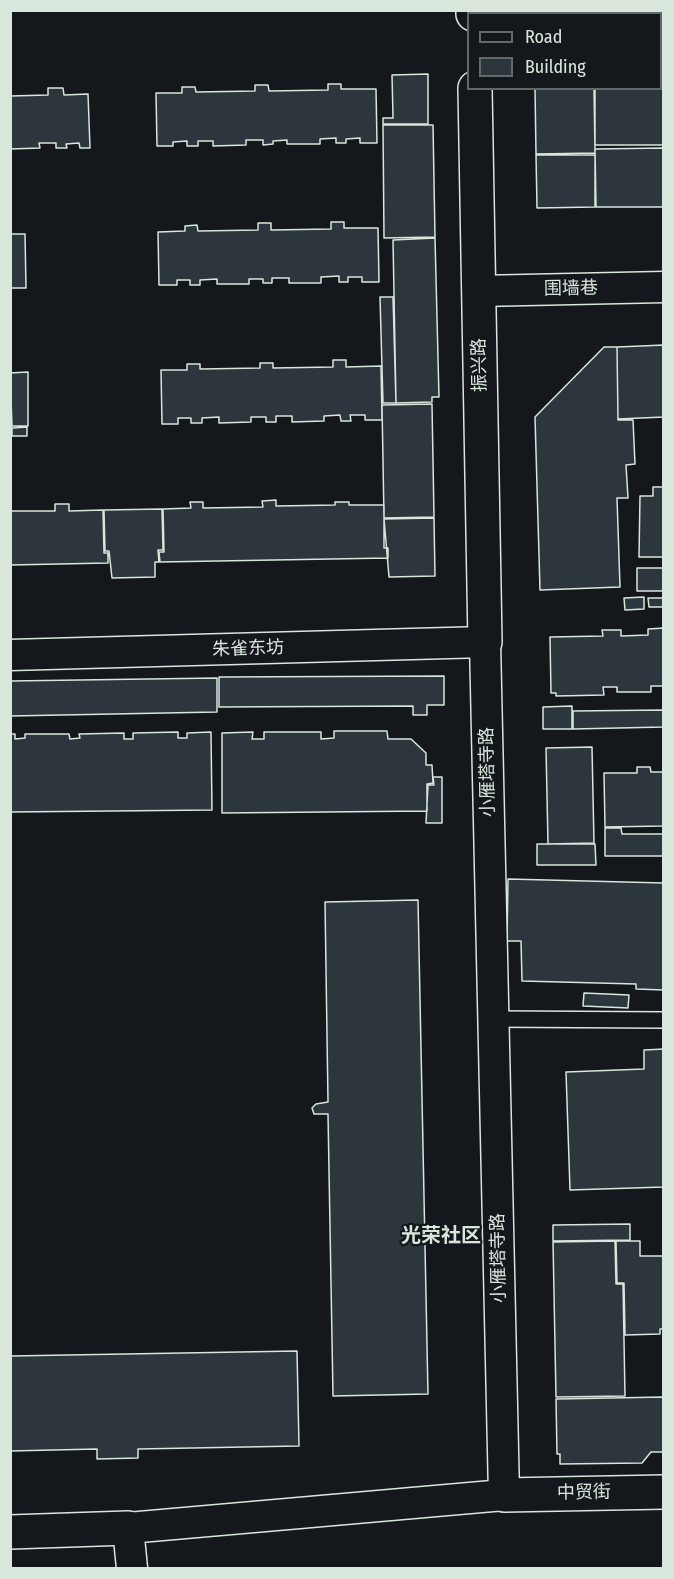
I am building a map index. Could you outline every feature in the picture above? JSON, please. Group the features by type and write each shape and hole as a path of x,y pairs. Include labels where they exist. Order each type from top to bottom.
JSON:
{"street":[{"name":"振兴路","path":"474,90 485,642"},
{"name":"围墙巷","path":"479,291 663,287"},
{"name":"朱雀东坊","path":"10,655 485,642"},
{"name":"小雁塔寺路","path":"485,642 504,1495"},
{"name":"中贸街","path":"504,1495 663,1492"},
{"path":"10,1532 128,1528 504,1495"},
{"path":"128,1528 132,1569"}],"lane":[{"path":"493,1019 663,1020"}],"building":[{"path":"537,10 579,10 579,12 537,12"},
{"path":"580,10 639,10 639,12 580,12"},
{"path":"428,74 428,124 383,124 383,118 393,118 392,75"},
{"path":"328,84 341,84 341,89 376,89 377,143 360,143 360,138 346,139 346,143 336,143 336,138 320,139 320,144 287,144 287,140 273,141 273,144 263,145 263,140 246,140 246,145 213,146 213,141 198,141 198,146 187,146 187,141 173,142 173,146 157,146 156,93 182,93 182,87 195,87 196,92 255,91 255,85 268,85 269,91 328,90"},
{"path":"664,86 664,145 595,145 595,90 662,90"},
{"path":"48,88 63,88 64,95 88,94 90,148 80,148 79,143 66,144 67,148 56,148 56,143 39,143 40,148 10,149 10,96 48,95"},
{"path":"535,90 594,90 595,153 536,154"},
{"path":"383,125 433,125 435,237 384,238"},
{"path":"664,148 664,207 596,207 595,149"},
{"path":"536,155 595,155 595,207 537,208"},
{"path":"331,222 344,222 344,228 378,228 379,282 362,282 362,277 348,277 348,282 339,282 339,276 321,277 321,283 289,283 289,278 272,278 272,283 263,283 263,279 249,279 249,284 217,284 217,279 200,280 200,285 190,285 190,280 177,280 177,285 159,285 158,232 185,231 185,226 197,225 198,231 258,230 258,223 271,223 271,230 331,229"},
{"path":"10,234 25,234 26,288 10,288"},
{"path":"435,238 439,397 432,397 432,402 396,403 393,240"},
{"path":"380,297 393,297 396,403 383,403"},
{"path":"664,345 664,417 618,419 617,347"},
{"path":"604,347 617,347 618,420 633,420 635,464 626,465 628,498 617,498 620,587 540,590 535,417"},
{"path":"333,360 346,360 346,367 381,366 382,420 365,420 365,415 350,415 351,421 341,421 340,415 324,416 324,421 292,422 292,416 276,416 276,422 266,422 266,417 251,417 251,422 219,423 219,417 202,418 202,423 191,423 191,418 178,418 178,424 162,424 161,370 187,370 187,364 200,364 200,369 260,368 260,363 273,363 273,368 333,367"},
{"path":"28,372 28,426 12,426 10,373"},
{"path":"432,404 434,517 384,518 382,405"},
{"path":"27,427 27,436 12,436 12,428"},
{"path":"653,487 664,487 664,557 639,557 640,496 653,496"},
{"path":"276,500 276,506 335,505 335,502 349,502 349,505 384,505 384,548 388,548 388,558 160,562 159,552 164,552 163,509 191,508 190,502 203,502 203,508 263,507 262,501"},
{"path":"55,504 69,504 69,511 103,510 104,553 108,553 108,563 10,565 10,511 55,511"},
{"path":"162,509 163,550 158,550 159,562 155,562 155,577 112,578 109,551 105,551 104,510"},
{"path":"434,518 435,576 389,577 384,519"},
{"path":"637,568 664,568 664,591 637,591"},
{"path":"644,597 644,609 625,610 624,598"},
{"path":"648,598 664,598 664,607 649,607"},
{"path":"664,628 664,686 651,686 651,692 617,692 617,687 603,687 604,695 556,696 556,693 551,693 550,637 603,636 602,630 621,630 621,636 648,635 648,629"},
{"path":"444,676 444,705 427,705 427,715 413,715 413,706 219,707 219,677"},
{"path":"217,678 217,712 10,716 10,681"},
{"path":"572,706 572,729 543,729 543,707"},
{"path":"664,710 664,727 573,729 573,711"},
{"path":"334,731 387,731 388,739 411,739 426,753 426,765 432,765 433,783 427,784 427,811 222,813 222,733 253,732 252,739 264,739 264,732 321,732 321,739 334,738"},
{"path":"178,732 178,738 187,738 187,733 211,732 212,810 10,812 10,734 15,734 15,739 25,738 25,734 69,734 70,739 80,738 79,734 124,733 124,739 133,739 133,733"},
{"path":"592,747 594,843 548,844 546,748"},
{"path":"637,767 650,767 651,772 664,772 664,826 605,827 604,773 637,773"},
{"path":"433,777 442,777 442,823 426,823 428,785 434,785"},
{"path":"605,828 621,828 622,834 664,834 664,856 605,856"},
{"path":"537,844 595,844 596,865 537,865"},
{"path":"508,879 664,883 664,990 636,989 636,984 522,981 521,941 507,941"},
{"path":"418,900 428,1394 333,1396 328,1114 314,1114 312,1108 316,1104 328,1102 325,902"},
{"path":"584,993 629,995 628,1008 583,1006"},
{"path":"664,1049 664,1187 570,1190 566,1072 644,1069 644,1050"},
{"path":"630,1224 630,1240 553,1241 553,1225"},
{"path":"615,1241 616,1284 623,1284 625,1396 556,1397 553,1242"},
{"path":"616,1241 640,1241 640,1256 664,1256 664,1329 660,1329 660,1334 625,1335 624,1283 617,1283"},
{"path":"297,1351 299,1446 138,1449 138,1458 97,1459 97,1449 10,1451 10,1356"},
{"path":"664,1397 664,1452 651,1452 642,1463 560,1464 560,1454 557,1454 556,1399"}],"district":[{"name":"光荣社区","path":"441,1236"}]}
